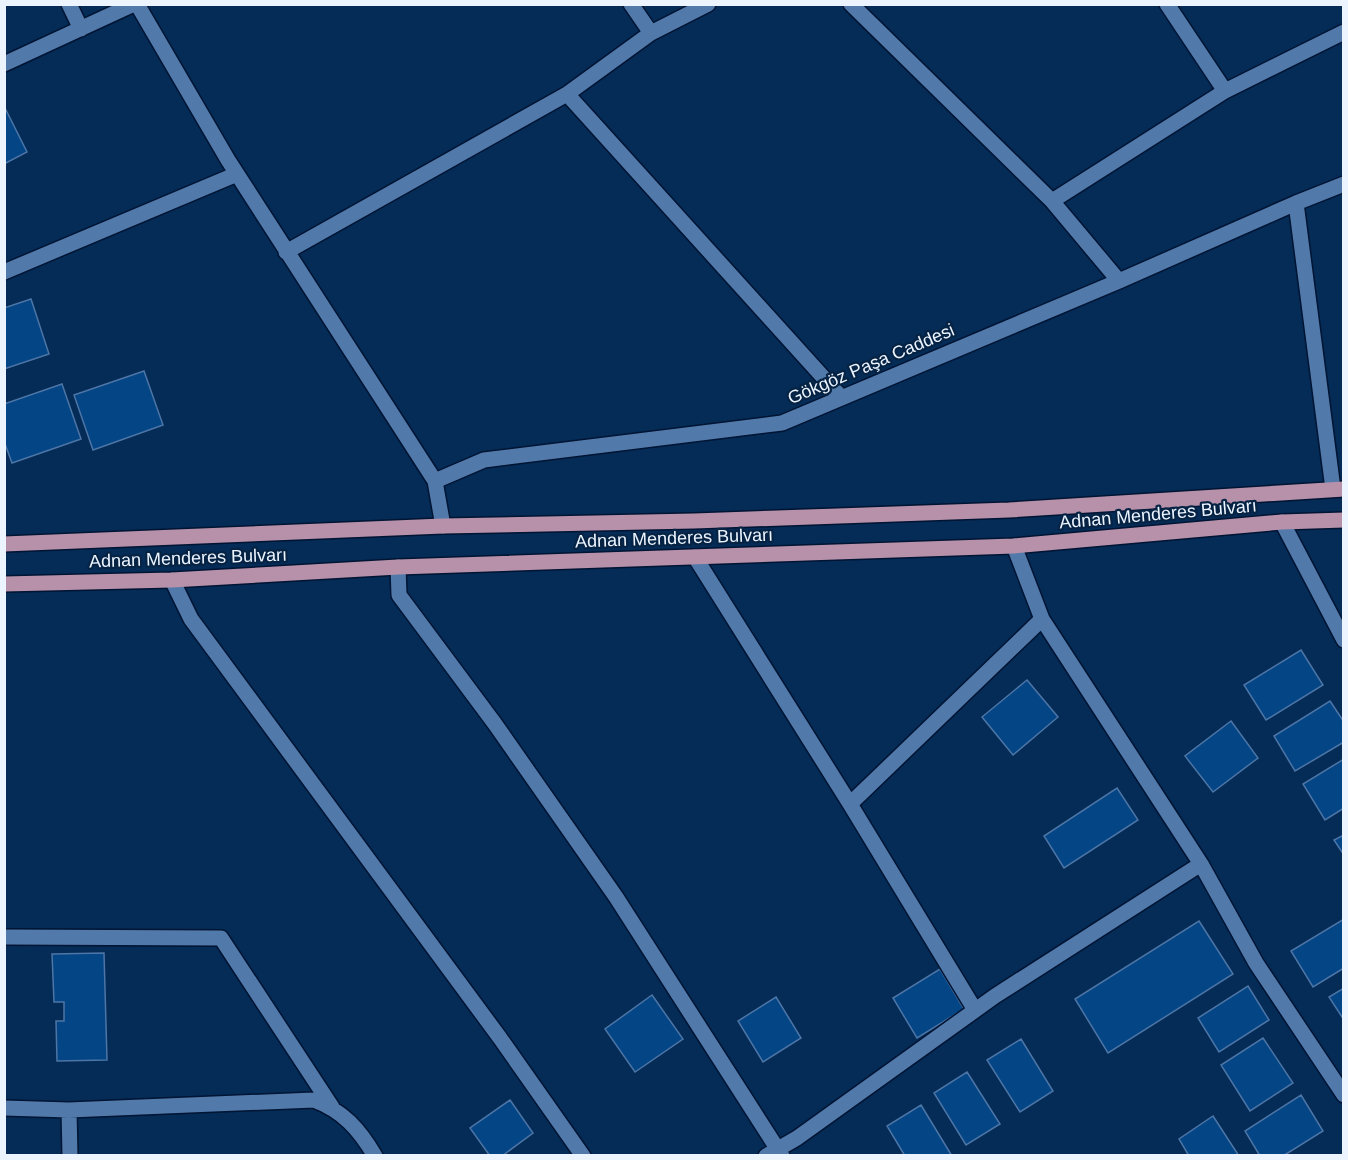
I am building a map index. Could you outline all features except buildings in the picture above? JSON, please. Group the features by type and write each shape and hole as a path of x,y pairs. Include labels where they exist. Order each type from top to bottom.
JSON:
{"main road":[{"name":"Adnan Menderes Bulvarı","path":"4,544 443,526 694,521 1009,510 1338,489"},
{"name":"Adnan Menderes Bulvarı","path":"4,584 172,580 398,567 1014,546 1282,522 1344,520"}],"street":[{"path":"69,4 81,29"},
{"path":"4,63 136,4 237,174 435,481 443,526"},
{"path":"632,4 651,33"},
{"path":"286,252 567,94 651,33 708,4"},
{"path":"850,4 1052,201 1119,281"},
{"path":"1167,4 1225,90"},
{"path":"1052,201 1225,90 1344,33"},
{"path":"567,94 841,397"},
{"path":"4,272 237,174"},
{"name":"Gökgöz Paşa Caddesi","path":"435,481 484,460 782,423 1344,184"},
{"path":"1296,203 1338,489"},
{"path":"1282,522 1344,640"},
{"path":"1014,546 1042,619 1201,864 1256,963 1344,1095"},
{"path":"695,557 850,804 975,1010"},
{"path":"398,567 399,595 495,724 616,897 775,1153 975,1010 1201,864"},
{"path":"172,580 191,619 500,1038 583,1155"},
{"path":"850,804 1042,619"},
{"path":"4,937 221,938 332,1107 361,1132 375,1155"},
{"path":"4,1108 69,1110 314,1100 332,1107"},
{"path":"69,1110 70,1155"}]}
